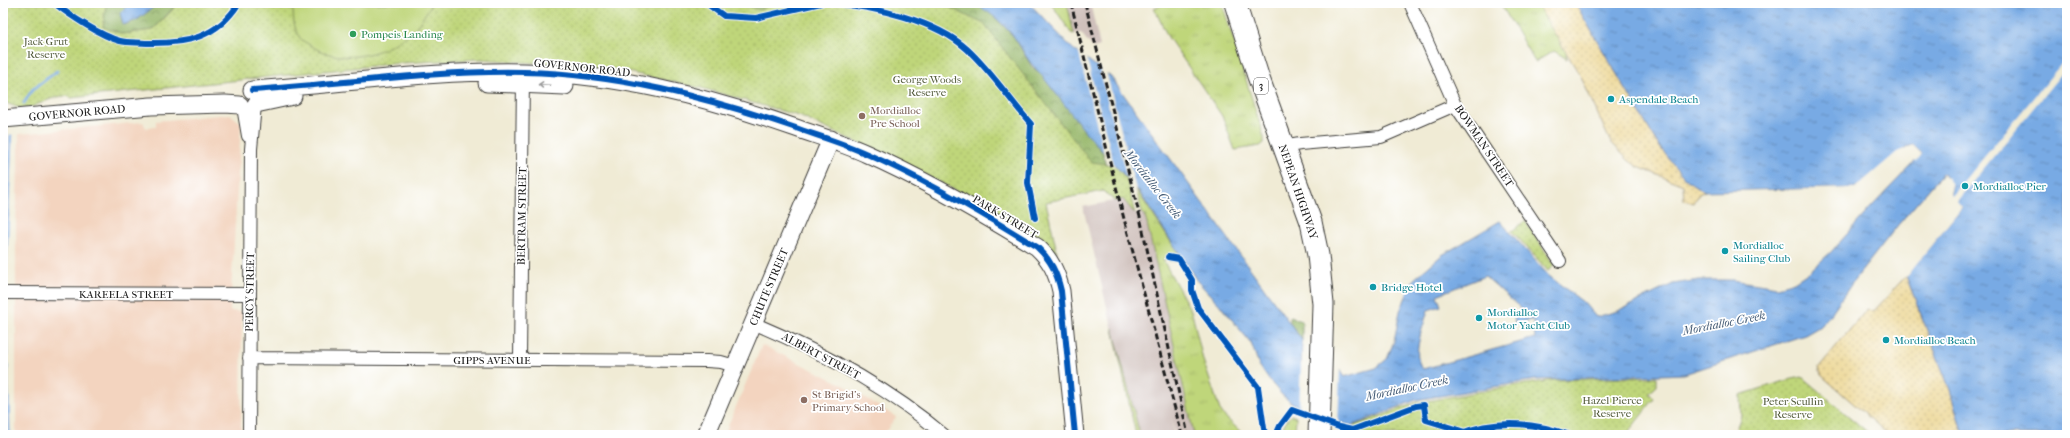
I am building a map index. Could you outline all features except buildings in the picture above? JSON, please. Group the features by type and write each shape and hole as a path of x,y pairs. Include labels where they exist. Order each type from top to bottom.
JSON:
{"highway":[{"name":"NEPEAN HIGHWAY","path":"1235,3 1259,81 1311,222 1318,255 1323,304 1320,429"}],"street":[{"name":"BOWMAN STREET","path":"1410,3 1455,105 1560,261"},
{"name":"GOVERNOR ROAD","path":"3,119 151,106 225,104 432,75 523,78 597,78 684,94 737,108 829,144"},
{"name":"BERTRAM STREET","path":"520,360 523,78"},
{"name":"PERCY STREET","path":"248,101 251,149 249,435"},
{"path":"1283,147 1300,144 1382,137 1455,105"},
{"name":"CHUTE STREET","path":"706,435 829,144"},
{"name":"PARK STREET","path":"829,144 954,209 1028,254 1043,268 1052,294 1066,435"},
{"name":"PARK STREET","path":"829,144 866,153 926,182 1021,238 1047,256 1056,273 1061,291 1074,435"},
{"name":"KAREELA STREET","path":"3,294 250,294"},
{"name":"ALBERT STREET","path":"753,323 802,344 861,376 895,398 944,435"},
{"name":"GIPPS AVENUE","path":"249,358 721,362 735,366"}],"shaded area":[{"path":"1067,3 1090,3 1100,46 1093,48 1081,33 1074,34"},
{"path":"230,114 241,123 230,311 242,312 241,435 16,435 16,228 19,134 143,122 146,128 156,127 156,121"},
{"path":"1123,199 1135,214 1142,212 1146,219 1194,435 1175,435 1171,418 1174,435 1140,435 1083,207"},
{"name":"St Brigid's Primary School","path":"762,345 842,384 896,417 883,435 724,435"}],"green space":[{"name":"George Woods Reserve","path":"3,3 106,3 103,27 123,34 153,30 179,3 739,3 759,10 776,3 940,3 984,24 1091,162 1115,165 1127,180 1135,214 1123,199 1115,201 1103,191 1046,202 1057,252 970,198 905,164 799,116 705,89 614,69 481,59 400,63 71,98 61,96 32,107 21,108 3,102"},
{"path":"106,3 130,3 121,13 123,25 137,20 159,3 209,3 175,6 153,30 123,34 103,28"},
{"name":"Pompeis Landing","path":"293,3 430,3 430,7 414,29 391,46 364,55 350,56 322,52 301,39 293,17"},
{"path":"737,3 803,3 769,20"},
{"path":"874,3 973,3 989,11 1014,37 1032,67 1040,73 1103,153 1115,201"},
{"path":"1051,3 1067,3 1074,34 1071,33"},
{"path":"1165,3 1222,3 1264,137 1264,143 1260,146 1235,150 1222,116 1168,37 1154,8"},
{"path":"1500,3 1536,3 1565,48 1567,59 1554,51 1535,62"},
{"path":"1136,189 1184,262 1163,260 1192,313 1203,360 1221,413 1244,435 1194,435 1146,219 1142,212"},
{"path":"1525,221 1554,265 1548,271 1512,231"},
{"path":"1290,317 1302,321 1302,340 1290,323"},
{"path":"1113,328 1140,435 1136,435"},
{"name":"Hazel Pierce Reserve","path":"1657,377 1657,386 1649,393 1654,399 1626,435 1537,435 1508,432 1478,435 1357,435 1354,426 1416,403 1512,386 1555,380"},
{"name":"Peter Scullin Reserve","path":"1802,377 1871,435 1734,435 1741,416 1740,395"},
{"path":"1291,415 1296,417 1295,435 1279,435 1286,421"}],"sand":[{"name":"Aspendale Beach","path":"1536,3 1575,3 1659,146 1691,183 1705,191 1699,194 1694,203 1684,200 1683,185 1638,167 1628,160 1610,141 1581,77"},
{"name":"Mordialloc Beach","path":"1906,276 1950,390 1963,435 1889,435 1821,375 1819,367 1867,309 1873,312"}],"water":[{"path":"130,3 159,3 137,20 123,25 120,13"},
{"name":"Mordialloc Creek","path":"973,3 1029,3 1073,49 1111,77 1302,340 1301,366 1340,369 1344,377 1376,368 1387,359 1394,341 1400,311 1413,280 1442,255 1500,221 1549,276 1583,302 1596,317 1618,311 1673,284 1699,280 1733,280 1777,287 1794,282 1809,272 1831,252 1922,154 1913,145 1906,147 1855,188 1705,191 1698,188 1685,178 1659,146 1575,3 2067,3 2067,435 1963,435 1950,390 1906,276 1962,207 1950,195 1952,185 1943,173 1898,225 1853,282 1830,315 1819,327 1805,335 1684,374 1535,380 1416,400 1351,426 1302,411 1282,395 1269,380 1259,365 1251,343 1219,304 1197,281 1140,193 1087,134 1040,73 1032,65 1010,32 985,10","holes":["1485,276 1527,314 1514,316 1515,323 1533,320 1535,338 1423,369 1419,363 1419,340 1428,310 1441,306 1437,295"]}],"pier":[{"path":"1078,50 1086,56 1115,168 1105,158"},
{"path":"2067,57 2067,67 1957,201 1962,207 1905,278 1905,275 1960,207 1948,195 1950,185 1943,176 1948,177 1952,185 1950,194 1952,196"},
{"path":"1098,64 1106,71 1137,193 1128,183"},
{"path":"1913,145 1922,154 1916,162 1914,161 1920,154 1912,148 1907,149 1856,190 1824,192 1703,192 1855,188 1897,152"},
{"path":"1301,363 1340,367 1338,425 1299,411"}],"waterway":[{"path":"24,103 32,90 57,71"},
{"path":"5,279 11,136"},
{"path":"5,307 9,435"}],"railway":[{"path":"1071,3 1123,215 1182,435"},
{"path":"1085,3 1140,217 1188,435"}],"cycle path":[{"path":"54,3 86,25 104,35 120,41 147,43 187,40 211,31 221,24 239,3"},
{"path":"706,3 724,16 756,18 821,3"},
{"path":"832,3 867,8 922,23 954,39 976,58 1031,124 1028,183 1035,218"},
{"path":"252,90 456,73 524,72 593,77 661,89 727,106 858,150 911,175 996,222 1037,247 1050,262 1058,278 1061,291 1075,435"},
{"path":"1168,257 1179,259 1192,280 1192,290 1198,308 1258,387 1265,435"},
{"path":"1276,435 1280,426 1292,410 1339,427 1352,430 1416,406 1424,405 1426,420 1465,432"},
{"path":"1459,434 1486,426 1514,424 1542,427 1570,435"}],"place":[{"name":"Pompeis Landing","path":"353,34"},
{"name":"Aspendale Beach","path":"1611,99"},
{"name":"Mordialloc Pre School","path":"862,116"},
{"name":"Mordialloc Pier","path":"1965,186"},
{"name":"Mordialloc Sailing Club","path":"1725,251"},
{"name":"Bridge Hotel","path":"1373,287"},
{"name":"Mordialloc Motor Yacht Club","path":"1479,318"},
{"name":"Mordialloc Beach","path":"1886,340"},
{"name":"St Brigid's Primary School","path":"804,400"}],"park label":[{"name":"Jack Grut Reserve","path":"46,47"}]}
